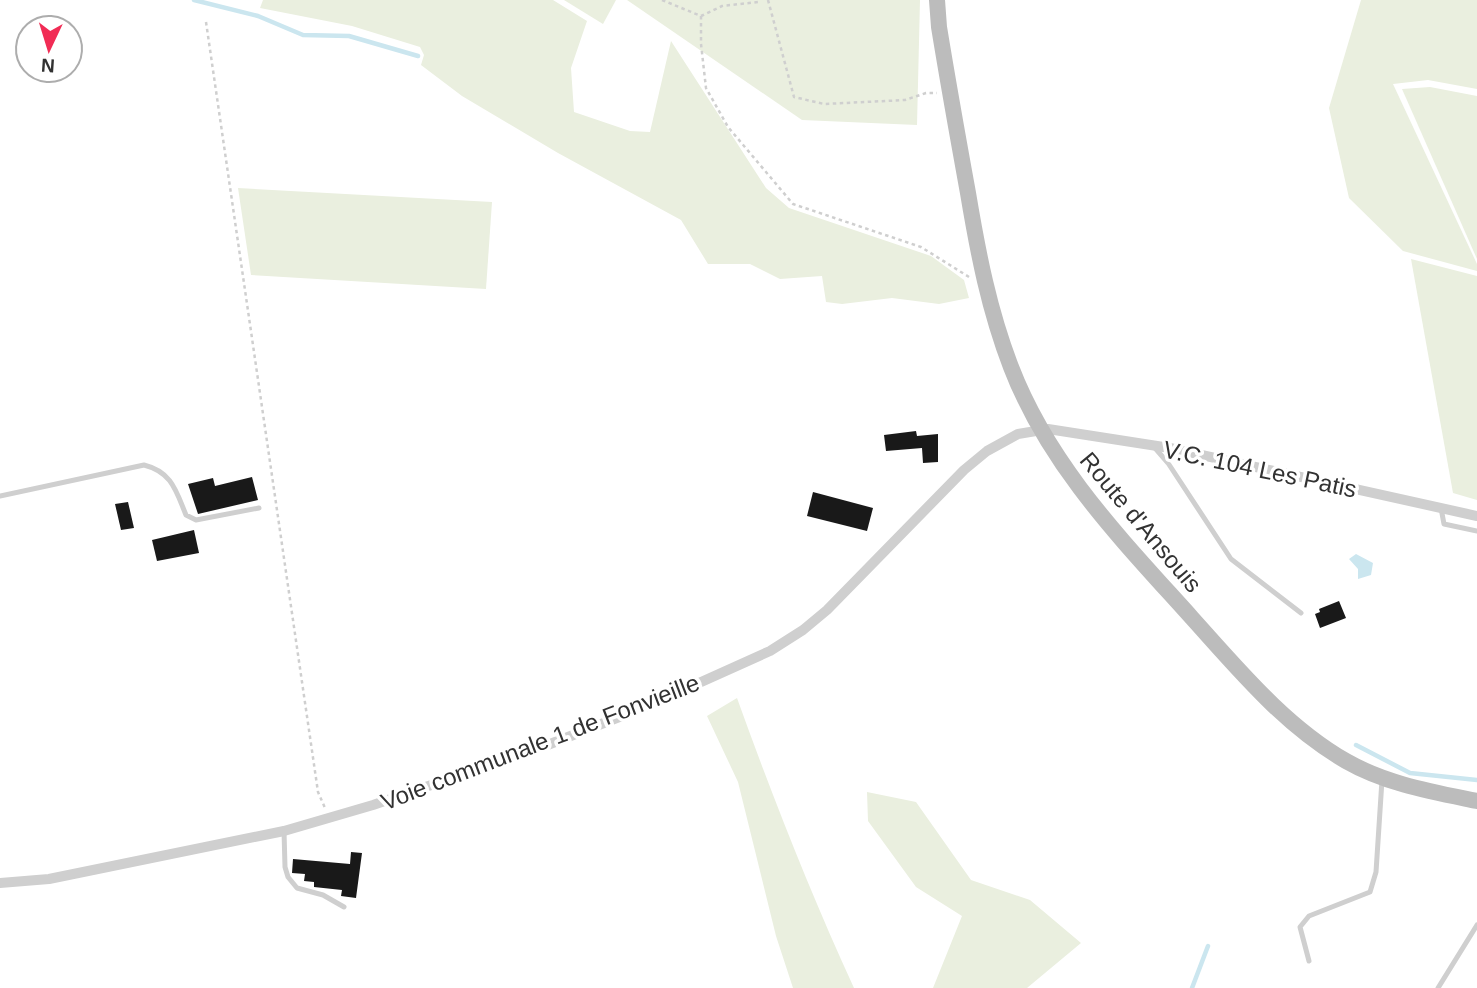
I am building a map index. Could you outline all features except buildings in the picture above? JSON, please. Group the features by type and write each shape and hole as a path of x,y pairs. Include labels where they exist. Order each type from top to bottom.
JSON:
{"street":[{"name":"Route d'Ansouis","path":"937,0 939,27 984,286 1011,368 1026,402 1060,463 1099,515 1242,673 1288,719 1319,744 1349,763 1414,788 1477,801"},
{"name":"Voie communale 1 de Fonvieille","path":"0,883 50,879 330,819 545,746 650,705 770,651 827,610 964,470 987,451 1018,434 1041,429"},
{"name":"V.C. 104 Les Patis","path":"1041,429 1153,446 1477,516"}],"lane":[{"path":"1153,446 1168,463 1231,559 1301,613"},
{"path":"0,496 144,465 164,473 174,486 186,515 196,520 259,508"},
{"path":"1441,508 1444,524 1477,531"},
{"path":"1309,961 1300,927 1309,916 1370,892 1376,872 1382,777"},
{"path":"284,831 285,867 288,877 297,888 323,895 344,907"},
{"path":"1438,988 1477,925"}],"path":[{"path":"662,0 701,16 722,6 760,0"},
{"path":"768,0 794,97 824,104 905,100 926,93 951,94"},
{"path":"701,16 706,88 728,127 793,204 921,247 984,286"},
{"path":"206,22 318,792 330,819"}],"green space":[{"path":"263,0 553,0 587,21 571,68 574,112 630,131 650,132 671,41 766,188 789,208 931,256 964,280 969,298 939,304 892,298 842,304 826,302 822,276 780,279 750,264 708,264 681,220 558,153 462,96 421,65 424,55 420,47 352,26 260,8"},
{"path":"564,0 616,0 603,24"},
{"path":"627,0 920,0 917,125 802,120"},
{"path":"1361,0 1477,0 1477,89 1428,80 1393,84 1477,264 1477,271 1403,251 1349,198 1329,108"},
{"path":"1430,87 1477,96 1477,259 1402,89"},
{"path":"238,188 492,202 486,289 251,275"},
{"path":"1411,259 1477,276 1477,500 1453,493"},
{"path":"737,698 792,844 854,988 793,988 776,936 738,782 707,716"},
{"path":"867,792 916,802 971,880 1030,900 1081,943 1027,988 933,988 962,916 916,887 868,821"}],"water":[{"path":"1356,554 1373,563 1371,575 1358,579 1358,569 1349,559"}],"waterway":[{"path":"194,0 258,16 303,35 349,36 418,56"},
{"path":"1356,745 1410,773 1477,780"},
{"path":"1192,988 1208,946"}]}
